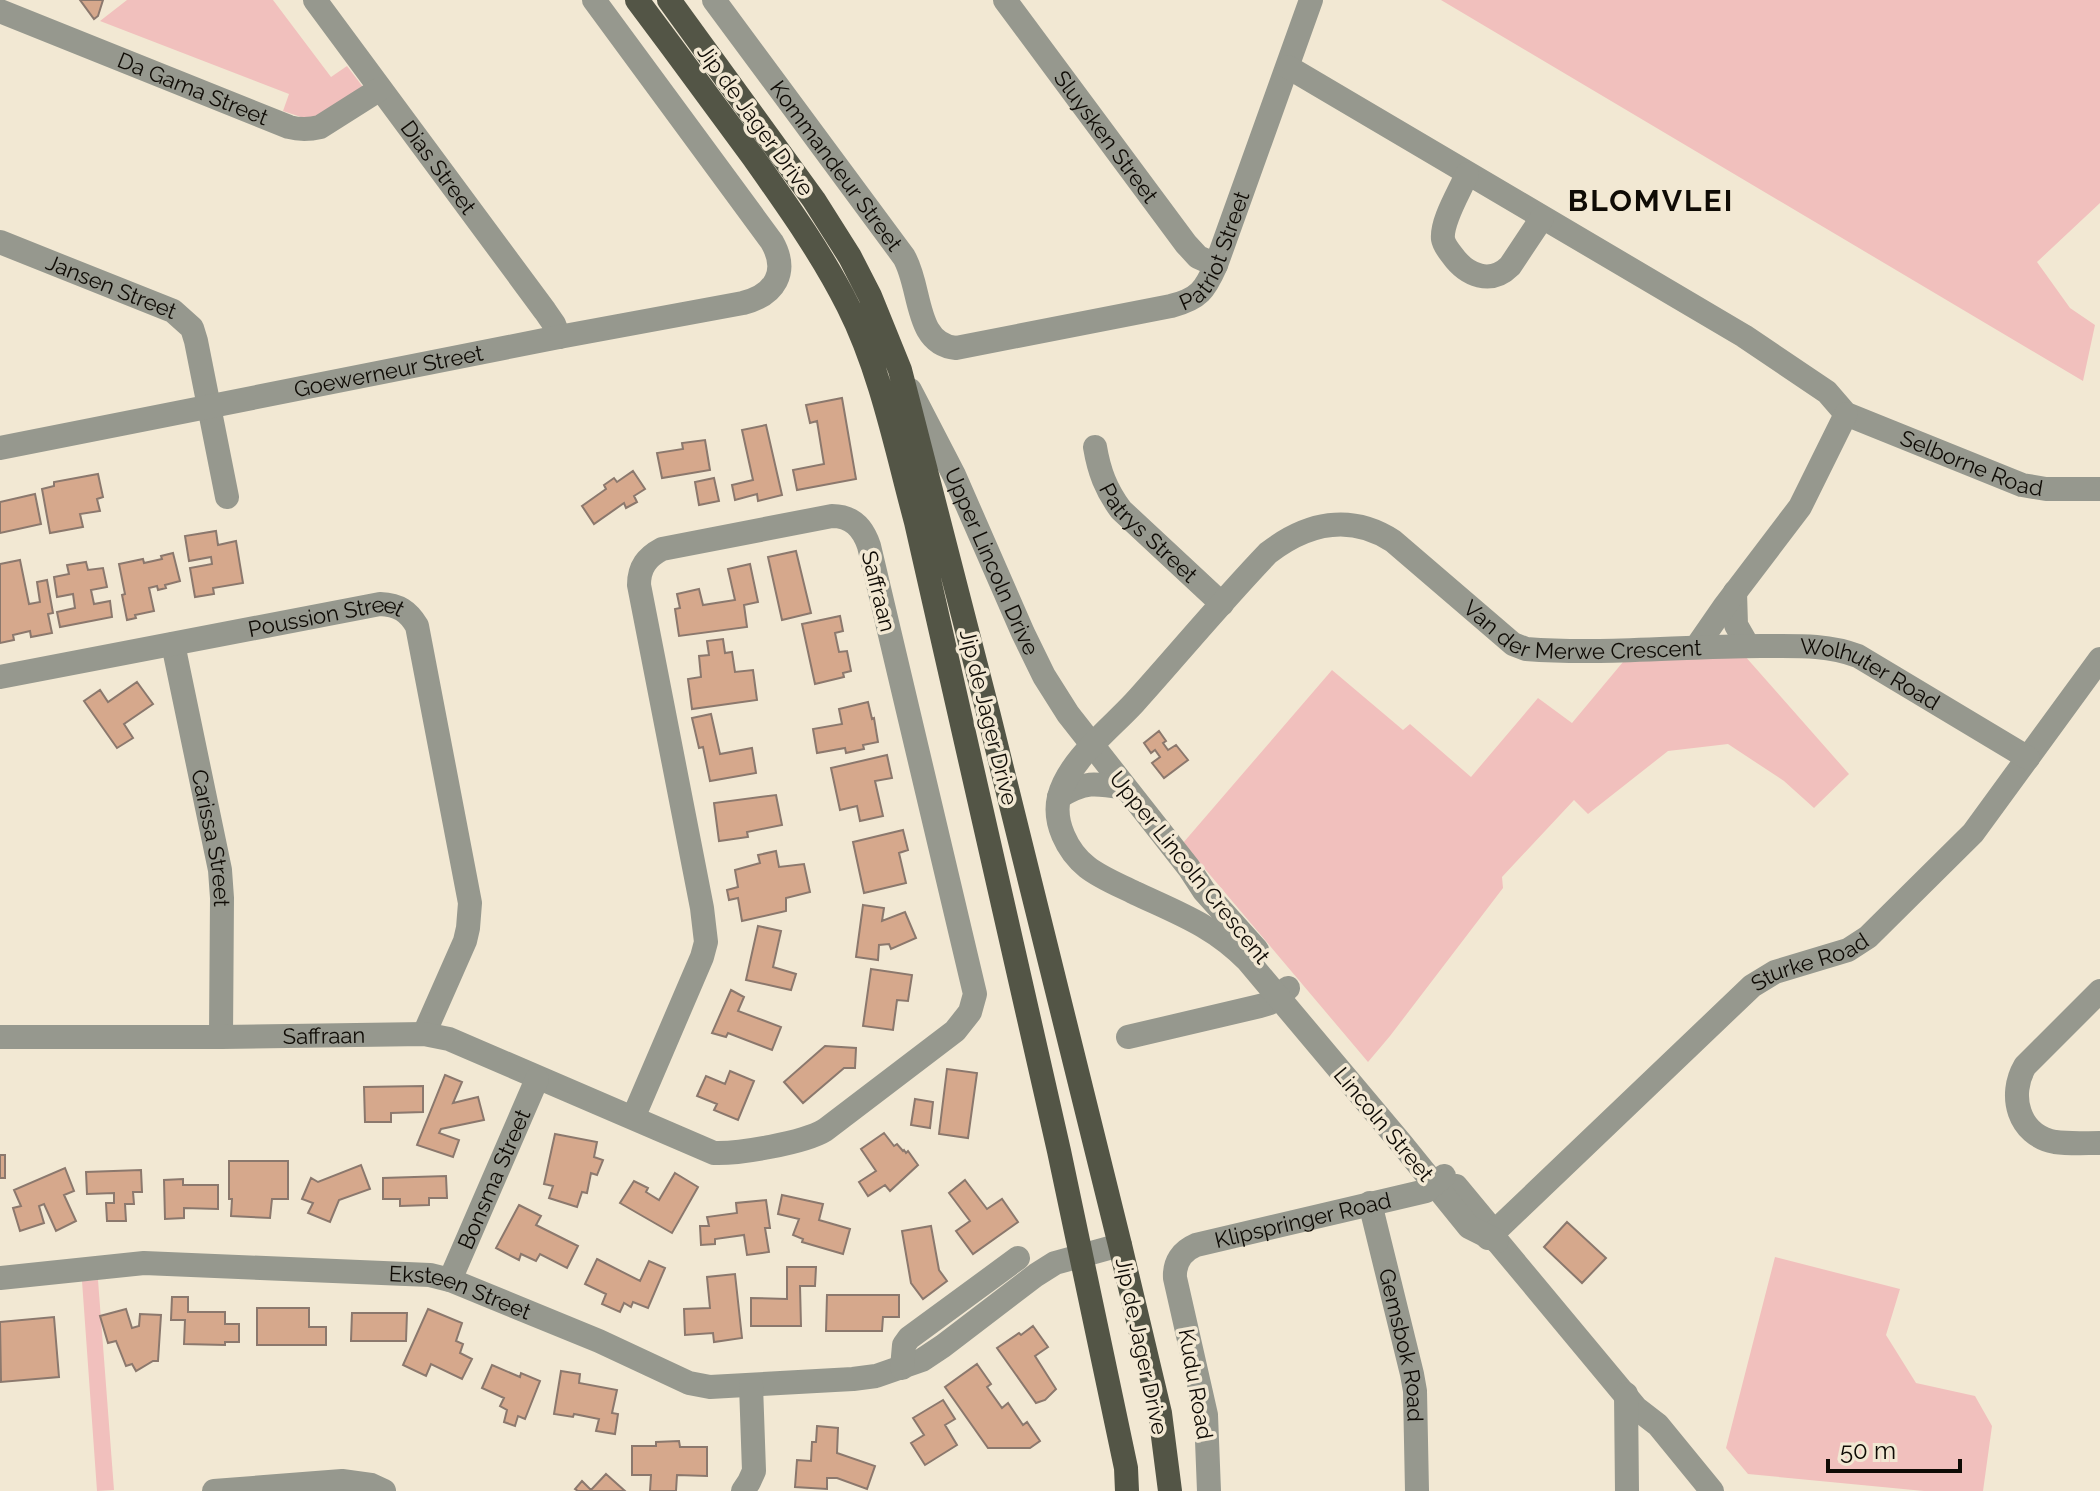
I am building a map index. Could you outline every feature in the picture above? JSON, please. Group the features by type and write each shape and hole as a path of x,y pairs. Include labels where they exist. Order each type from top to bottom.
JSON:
{"main road":[{"name":"Jip de Jager Drive","path":"637,0 789,210 836,283 867,351 916,522 1081,1254 1126,1468 1127,1491"},
{"name":"Jip de Jager Drive","path":"669,0 814,200 850,257 870,296 900,370 1120,1245 1160,1413 1170,1491"}],"street":[{"name":"Dias Street","path":"315,0 545,311 559,337"},
{"name":"Goewerneur Street","path":"0,448 759,298 773,286 779,268 772,242 594,0"},
{"name":"Kommandeur Street","path":"714,0 904,257 914,279 927,331 936,341"},
{"name":"Sluysken Street","path":"1005,0 1186,244 1198,257 1216,265"},
{"name":"Patriot Street","path":"936,341 956,348 1181,303 1202,292 1216,265 1311,0"},
{"name":"Da Gama Street","path":"0,11 301,130 320,127 380,89"},
{"path":"1288,67 1744,336 1827,392 1846,414"},
{"path":"1467,174 1445,225 1443,237 1445,246 1469,272 1481,277 1504,272 1542,218"},
{"name":"Jansen Street","path":"0,242 173,311 192,328 227,497"},
{"name":"Upper Lincoln Drive","path":"900,370 954,475 1044,676 1093,746"},
{"name":"Selborne Road","path":"1846,414 2022,485 2046,489 2100,489"},
{"name":"Van der Merwe Crescent","path":"1059,797 1081,758 1268,553 1292,536 1320,527 1349,525 1374,530 1393,541 1513,644 1526,649 1618,652 1697,646 1800,507 1846,414"},
{"name":"Patrys Street","path":"1095,447 1102,478 1121,510 1222,604"},
{"name":"Saffraan","path":"0,1037 424,1034 449,1039 714,1153 731,1154 817,1135 955,1031 972,1008 975,994 869,546 857,524 849,519 832,516 662,549 646,560 642,568 639,585 706,942 633,1118"},
{"path":"1735,592 1736,625 1748,646"},
{"name":"Poussion Street","path":"0,677 380,604 401,607 417,626 470,903 465,941 424,1034"},
{"name":"Carissa Street","path":"173,644 220,870 221,1037"},
{"name":"Wolhuter Road","path":"1697,646 1826,647 1844,651 1858,656 2028,758"},
{"name":"Sturke Road","path":"1493,1237 1752,986 1775,972 1841,953 1868,937 1973,833 2100,659"},
{"name":"Upper Lincoln Crescent","path":"1093,746 1284,992"},
{"path":"1125,788 1089,783 1059,797 1058,817 1075,855 1111,881 1216,933 1284,992 1260,1006 1128,1037"},
{"path":"2100,991 2025,1066 2016,1095 2020,1115 2026,1125 2045,1139 2100,1143"},
{"name":"Lincoln Street","path":"1284,992 1343,1048 1440,1180 1469,1227 1493,1237 1631,1401 1658,1425 1712,1491"},
{"name":"Bonsma Street","path":"450,1280 537,1079"},
{"name":"Klipspringer Road","path":"1175,1278 1177,1261 1190,1248 1426,1191 1440,1180"},
{"name":"Gemsbok Road","path":"1370,1203 1414,1382 1417,1491"},
{"name":"Eksteen Street","path":"0,1278 144,1263 414,1273 450,1280 599,1341 689,1383 710,1387 853,1379 902,1368 922,1360 943,1346 1055,1263 1120,1245"},
{"path":"902,1368 904,1345 909,1338 1018,1258"},
{"name":"Kudu Road","path":"1175,1278 1206,1415 1209,1491"},
{"path":"743,1491 754,1471 751,1385"},
{"path":"1627,1491 1631,1401"},
{"name":"Lincoln Street","path":"1631,1401 1644,1435 1693,1491"},
{"path":"214,1491 342,1481 371,1485 384,1491"}],"shaded area":[{"path":"127,0 273,0 331,77 347,66 363,87 321,116 304,118 283,111 289,94 100,21"},
{"path":"1441,0 2100,0 2100,203 2037,262 2070,308 2095,325 2083,381"},
{"path":"1744,655 1849,774 1814,808 1784,781 1728,744 1668,751 1588,814 1574,800 1502,877 1503,888 1368,1062 1183,843 1332,670 1403,730 1410,724 1471,777 1538,698 1572,723 1628,656"},
{"path":"1775,1257 1900,1289 1886,1335 1916,1383 1975,1396 1992,1426 1983,1491 1924,1491 1748,1474 1726,1448"},
{"path":"98,1280 114,1490 97,1491 82,1281"}],"building":[{"path":"80,0 103,0 98,16 94,19"},
{"path":"842,398 856,479 797,490 793,470 824,464 817,421 810,423 806,405"},
{"path":"766,425 782,495 758,501 757,494 735,500 732,485 753,480 742,430"},
{"path":"705,440 710,470 662,478 657,453 683,449 682,443"},
{"path":"633,471 645,489 634,496 637,502 626,508 624,503 594,524 582,506 606,489 604,485 614,478 617,482"},
{"path":"98,474 103,497 97,499 100,511 80,514 83,527 50,533 42,489 54,486 54,482"},
{"path":"714,478 719,501 699,505 695,482"},
{"path":"35,494 41,524 0,533 0,502"},
{"path":"216,531 218,545 236,541 243,583 213,588 214,594 195,597 190,568 212,564 211,557 189,561 185,536"},
{"path":"796,551 811,613 782,620 768,557"},
{"path":"173,553 180,581 158,590 157,586 149,588 154,611 127,620 119,564 143,559 144,563"},
{"path":"20,560 29,604 40,602 37,582 47,580 53,613 48,614 52,633 31,637 30,631 13,635 14,640 0,643 0,564"},
{"path":"86,562 88,570 103,568 107,587 91,590 94,604 110,601 112,617 60,627 57,612 75,608 73,594 57,597 54,577 69,574 67,565"},
{"path":"750,564 758,602 744,605 747,627 679,636 675,609 680,608 677,594 699,589 703,605 735,600 728,569"},
{"path":"840,616 843,631 835,633 839,652 847,651 851,671 843,673 844,677 815,684 802,624"},
{"path":"723,639 725,653 732,652 735,672 753,670 757,700 692,709 688,679 701,677 699,656 709,655 707,641"},
{"path":"137,682 153,704 124,724 133,738 117,748 84,701 100,690 108,702"},
{"path":"868,702 878,742 846,753 845,748 817,753 813,729 842,724 839,709"},
{"path":"711,714 720,754 752,748 756,773 710,781 703,747 699,748 692,718"},
{"path":"1159,731 1168,750 1176,745 1188,760 1164,778 1152,763 1160,757 1155,750 1151,753 1144,743"},
{"path":"887,755 892,778 875,781 883,816 860,821 857,806 840,810 831,768"},
{"path":"776,795 782,825 747,832 748,837 719,841 714,803"},
{"path":"903,830 908,850 899,853 906,883 864,893 853,842"},
{"path":"776,851 779,867 804,864 810,892 786,898 786,911 742,921 738,898 729,900 727,890 738,887 735,870 760,863 758,855"},
{"path":"863,905 884,908 882,921 905,912 916,938 891,949 889,944 879,945 878,960 856,957"},
{"path":"758,926 781,931 773,967 796,974 791,990 746,980"},
{"path":"871,969 912,975 908,1001 897,1000 893,1030 863,1026"},
{"path":"731,990 744,997 738,1011 781,1027 772,1050 728,1033 726,1037 712,1033"},
{"path":"825,1046 856,1048 855,1068 844,1068 803,1103 784,1082"},
{"path":"947,1069 977,1073 968,1138 939,1134"},
{"path":"730,1071 754,1081 738,1120 714,1110 717,1104 697,1096 706,1076 725,1084"},
{"path":"445,1075 462,1082 453,1103 478,1097 484,1120 441,1129 439,1133 459,1140 453,1157 417,1145"},
{"path":"423,1086 423,1112 391,1113 391,1122 365,1122 364,1087"},
{"path":"915,1099 933,1102 930,1128 911,1125"},
{"path":"884,1133 894,1146 897,1144 906,1153 908,1151 918,1165 890,1191 885,1185 868,1196 859,1182 876,1171 861,1149"},
{"path":"555,1134 597,1142 594,1157 603,1160 597,1175 591,1173 587,1193 582,1192 577,1207 549,1198 553,1186 544,1184"},
{"path":"0,1155 5,1155 5,1178 0,1178"},
{"path":"229,1161 288,1161 288,1199 272,1199 270,1218 231,1216"},
{"path":"361,1165 370,1189 339,1200 330,1222 308,1213 313,1203 302,1199 311,1178 318,1182"},
{"path":"65,1168 74,1191 64,1195 76,1221 56,1231 44,1204 39,1206 44,1223 20,1231 13,1208 21,1206 14,1190"},
{"path":"141,1170 142,1192 133,1192 134,1204 125,1204 126,1221 107,1221 106,1203 114,1203 114,1193 87,1194 86,1172"},
{"path":"675,1173 698,1187 672,1233 620,1203 634,1181 648,1188 646,1192 659,1200"},
{"path":"446,1176 447,1198 429,1198 429,1205 400,1206 400,1199 383,1199 383,1178"},
{"path":"183,1179 183,1185 218,1185 218,1209 184,1208 184,1218 165,1219 164,1180"},
{"path":"965,1180 987,1209 1002,1199 1018,1222 973,1254 956,1231 970,1221 949,1193"},
{"path":"782,1195 823,1204 819,1220 850,1229 843,1254 802,1242 803,1239 793,1235 799,1219 778,1214"},
{"path":"766,1200 770,1228 765,1228 769,1252 747,1255 744,1235 715,1239 715,1244 701,1245 700,1226 709,1226 707,1217 737,1213 736,1203"},
{"path":"519,1205 541,1216 536,1225 578,1246 567,1268 540,1254 536,1261 521,1254 519,1260 496,1248"},
{"path":"1567,1222 1606,1258 1582,1283 1544,1247"},
{"path":"931,1226 939,1270 947,1281 923,1299 911,1283 902,1231"},
{"path":"597,1259 640,1281 649,1261 665,1268 648,1308 633,1302 631,1307 624,1303 620,1312 602,1304 606,1294 585,1284"},
{"path":"787,1267 816,1267 815,1286 800,1286 801,1326 751,1326 751,1298 787,1299"},
{"path":"735,1274 742,1338 714,1342 713,1333 685,1335 684,1309 710,1308 707,1277"},
{"path":"827,1295 899,1295 899,1317 883,1317 882,1331 826,1331"},
{"path":"172,1297 188,1297 188,1312 225,1312 225,1324 239,1324 239,1342 225,1342 225,1345 184,1344 185,1320 171,1320"},
{"path":"257,1308 309,1308 309,1327 326,1327 326,1345 257,1345"},
{"path":"126,1309 132,1328 139,1326 140,1314 161,1315 158,1361 136,1371 132,1364 126,1366 116,1341 108,1343 100,1316"},
{"path":"428,1309 462,1323 456,1341 463,1344 460,1353 472,1359 462,1379 431,1364 426,1376 403,1365"},
{"path":"352,1313 407,1313 406,1341 351,1341"},
{"path":"54,1317 59,1377 1,1382 0,1322"},
{"path":"1033,1326 1048,1347 1035,1356 1056,1389 1045,1400 1036,1403 997,1348"},
{"path":"977,1364 991,1384 987,1387 1002,1408 1008,1403 1023,1425 1027,1422 1040,1441 1030,1448 988,1448 945,1387"},
{"path":"492,1365 520,1377 521,1373 540,1381 525,1419 518,1416 515,1426 504,1422 507,1410 500,1406 504,1398 482,1388"},
{"path":"561,1371 580,1374 579,1383 617,1390 612,1413 618,1414 615,1434 596,1431 599,1419 554,1414"},
{"path":"943,1400 955,1419 945,1425 957,1445 925,1465 911,1443 924,1435 913,1418"},
{"path":"817,1426 838,1428 837,1453 875,1466 867,1489 837,1478 827,1478 827,1489 795,1487 797,1460 811,1461"},
{"path":"679,1441 680,1447 707,1447 707,1476 677,1475 676,1491 650,1491 651,1475 632,1475 632,1446 656,1446 656,1442"},
{"path":"606,1474 625,1491 578,1491 575,1489 582,1481 591,1490"}],"district":[{"name":"BLOMVLEI","path":"1651,200"}]}
